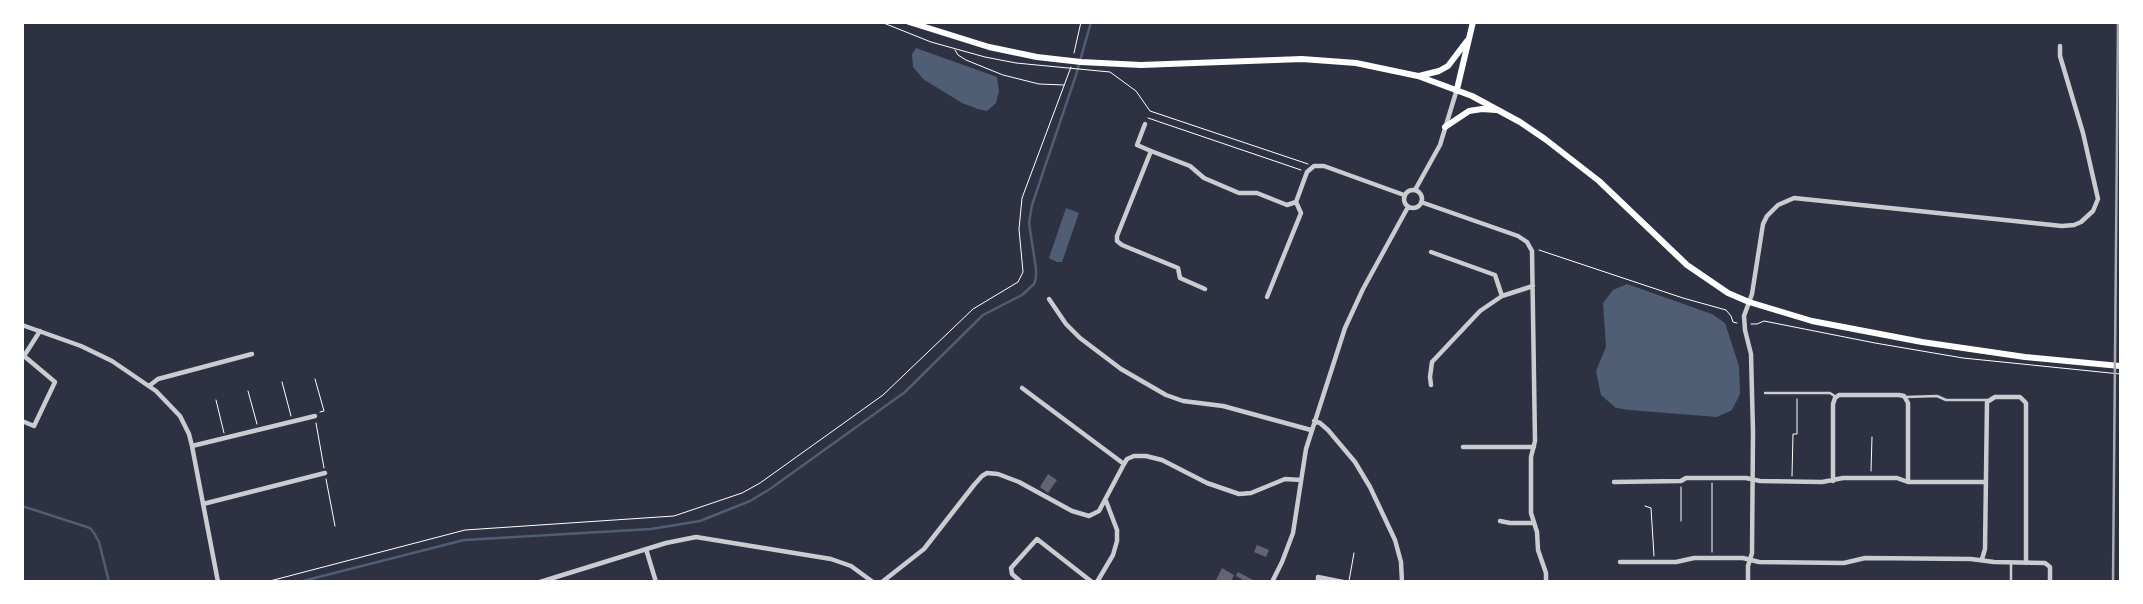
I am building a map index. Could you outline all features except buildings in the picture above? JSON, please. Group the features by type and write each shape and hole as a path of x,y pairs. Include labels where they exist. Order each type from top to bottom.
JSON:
{"main road":[{"path":"910,22 989,47 1053,59 1141,65 1302,59 1356,63 1418,76 1457,89 1502,112 1546,139 1586,170 1687,266 1728,293 1749,302 1770,310 1812,321 1922,342 2025,357 2120,366"},
{"path":"1457,89 1473,22"},
{"path":"1418,76 1439,71 1448,66 1470,38"},
{"path":"1445,128 1469,111 1482,109 1502,112"}],"street":[{"path":"1748,582 1752,554 1751,354 1744,323 1753,287 1763,224 1774,208 1794,198 2062,226 2081,222 2093,211 2098,202 2098,196 2083,133 2060,56 2060,46"},
{"path":"1415,190 1440,144 1457,89"},
{"path":"1145,124 1137,145 1190,166 1204,178 1239,193 1257,193 1287,205 1296,202"},
{"path":"1151,151 1116,237 1117,241 1122,246 1178,268 1180,278 1205,290"},
{"path":"1267,297 1301,214 1296,202 1307,172 1314,166 1324,166 1404,195"},
{"path":"1409,190 1415,190 1421,194 1422,202 1414,208 1408,207 1404,202 1404,195 1409,190"},
{"path":"1422,202 1522,238 1532,251 1534,448 1531,457 1531,503 1538,550 1546,573 1546,582"},
{"path":"1272,582 1293,533 1311,430 1352,312 1408,207"},
{"path":"1431,252 1495,275 1502,296"},
{"path":"1431,385 1430,369 1436,356 1480,311 1502,296 1533,286"},
{"path":"1050,299 1062,320 1080,338 1121,370 1166,394 1183,401 1223,406 1311,430"},
{"path":"22,325 108,358 149,386 180,416 189,434 192,446 218,582"},
{"path":"22,421 34,426 55,382 24,356 40,331"},
{"path":"149,386 158,379 252,354"},
{"path":"1022,388 1124,464"},
{"path":"1833,481 1833,404 1836,396 1899,395 1905,397 1908,402 1908,482"},
{"path":"1982,559 1985,549 1986,408 1988,400 1995,397 2020,397 2026,403 2026,563"},
{"path":"192,446 315,416"},
{"path":"1314,421 1320,423 1328,430 1355,462 1370,487 1395,540 1401,562 1402,582"},
{"path":"1463,446 1534,448"},
{"path":"882,582 924,549 974,485 985,474 998,474 1019,482 1082,515 1096,514 1106,501 1127,459 1134,456 1156,458 1227,491 1242,494 1257,491 1285,479 1301,480"},
{"path":"203,504 325,472"},
{"path":"1614,482 1681,481 1686,478 1792,482 1833,481 1843,478 1898,478 1908,482 1986,482"},
{"path":"1097,582 1113,555 1117,541 1117,530 1106,501"},
{"path":"1500,521 1534,522"},
{"path":"540,582 646,549 683,539 701,538 831,559 851,566 873,582"},
{"path":"1021,582 1012,574 1011,568 1037,539 1092,582"},
{"path":"646,549 656,582"},
{"path":"1620,562 1676,562 1694,558 1844,562 1865,558 1982,559 1994,562 2048,565 2050,582"},
{"path":"562,575 565,582"},
{"path":"1318,582 1318,577 1343,582"}],"lane":[{"path":"1765,393 1830,393 1836,396"},
{"path":"1905,397 1937,396 1946,400 1988,400"},
{"path":"2011,563 2011,582"}],"path":[{"path":"881,22 954,49 1016,63 1051,67"},
{"path":"266,582 465,530 674,516 742,493 760,483 883,395 973,309 1018,282 1023,268 1019,229 1020,208 1032,168 1065,85 1039,84 1003,75 966,60 958,55 954,49"},
{"path":"1107,72 1115,74 1133,89 1150,112 1314,166"},
{"path":"1150,112 1148,118 1307,172"},
{"path":"315,379 324,411 316,413 315,416 335,526"},
{"path":"282,382 292,422"},
{"path":"248,391 258,430"},
{"path":"1792,482 1793,434 1797,434 1797,393"},
{"path":"216,400 225,438"},
{"path":"1871,478 1872,437"},
{"path":"1712,478 1712,558"},
{"path":"1681,481 1681,521"},
{"path":"1645,506 1651,508 1654,556"},
{"path":"1349,582 1354,552"}],"water":[{"path":"916,48 997,77 999,91 996,103 987,111 978,109 962,103 923,79 913,67 912,54"},
{"path":"1066,208 1079,213 1062,262 1057,262 1049,258"},
{"path":"1627,284 1712,314 1725,323 1739,366 1740,394 1732,410 1717,417 1629,410 1616,408 1601,395 1596,371 1606,347 1603,303 1613,290"}],"waterway":[{"path":"299,582 464,540 651,529 700,521 750,501 770,489 905,392 983,315 1022,295 1034,284 1036,269 1029,223 1032,205 1076,75 1091,22"},
{"path":"22,506 90,528 99,542 109,582"}],"railway":[{"path":"2113,582 2118,22"}]}
